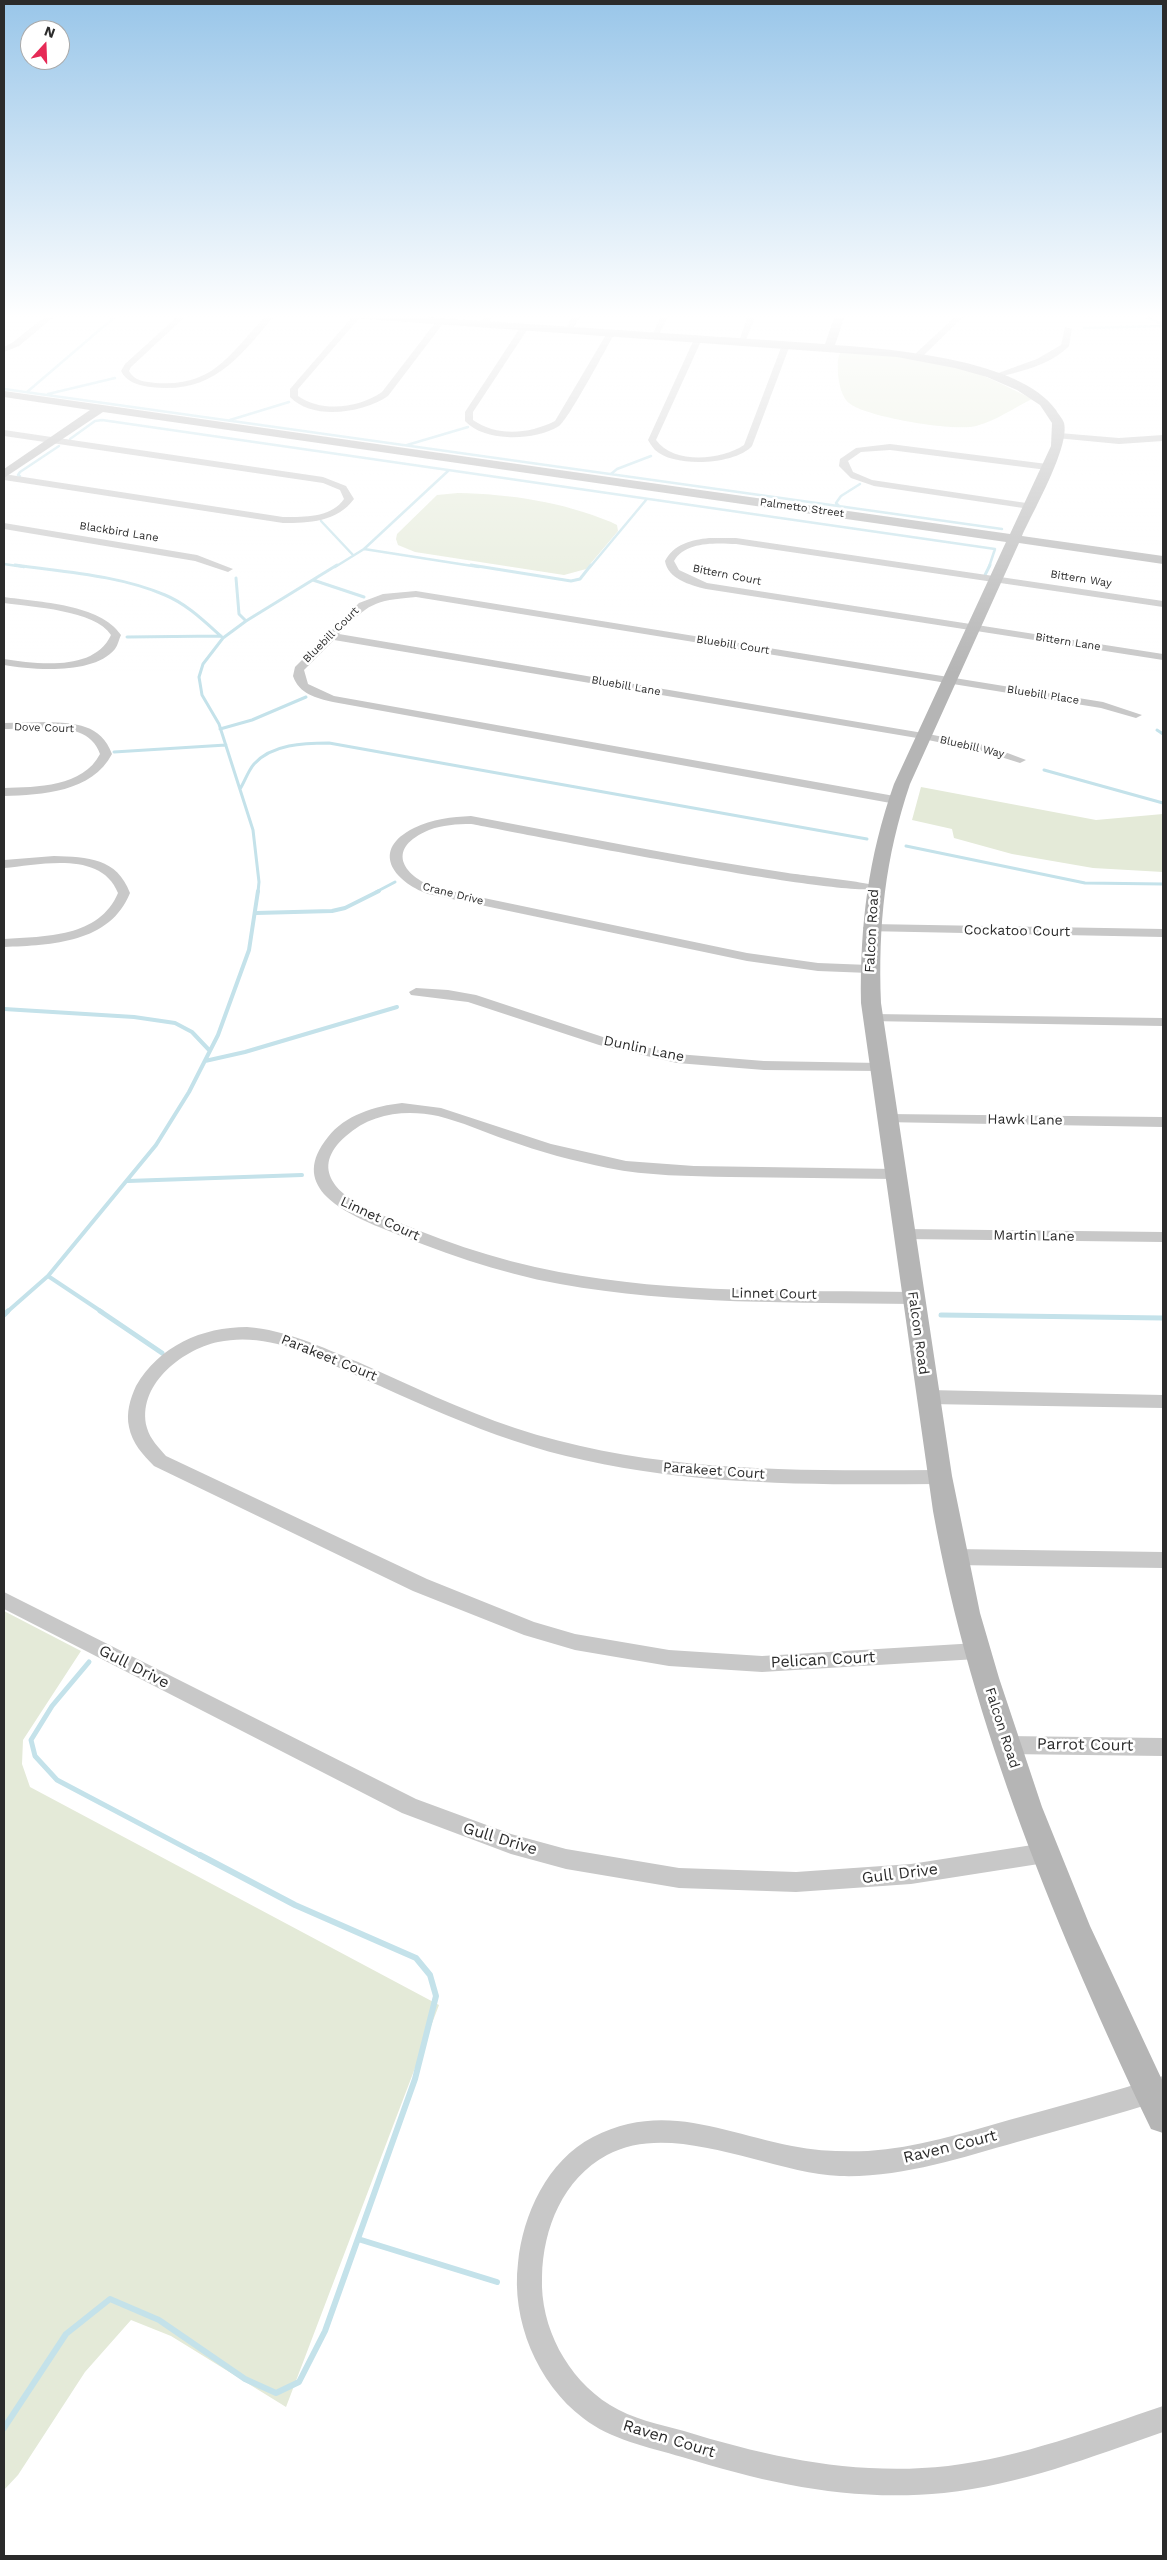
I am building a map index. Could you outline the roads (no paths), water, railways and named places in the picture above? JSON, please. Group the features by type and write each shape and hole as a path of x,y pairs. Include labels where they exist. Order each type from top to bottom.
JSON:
{"street":[{"path":"4,476 283,520 325,515 340,509 349,499 348,492 341,486 323,480 14,434"},
{"path":"4,476 62,434"},
{"name":"Palmetto Street","path":"287,434 1163,560"},
{"path":"655,434 652,440 662,451 693,459 724,457 737,453 748,446 752,434"},
{"path":"1059,436 1119,441 1163,438"},
{"name":"Falcon Road","path":"1059,436 1030,506 923,736 896,800 879,858 874,887 870,928 873,1018 939,1477 954,1557 977,1651 1006,1745 1045,1853 1093,1968 1157,2090 1163,2117"},
{"path":"1030,506 874,483 851,475 845,469 843,461 849,455 860,450 890,447 1047,467"},
{"name":"Blackbird Lane","path":"4,526 197,558 228,569"},
{"name":"Bittern Court","path":"974,628 699,584 676,574 671,567 670,560 678,551 689,546 727,540 996,579"},
{"name":"Bittern Way","path":"996,579 1163,604"},
{"name":"Bluebill Court","path":"896,800 325,697 307,689 300,681 298,673 301,665 363,604 383,597 416,594 950,680"},
{"path":"4,600 97,617 108,623 116,634 113,643 104,652 75,663 40,667 4,662"},
{"name":"Bittern Lane","path":"974,628 1163,656"},
{"name":"Bluebill Lane","path":"330,636 923,736"},
{"name":"Bluebill Place","path":"950,680 1103,705 1136,715"},
{"name":"Dove Court","path":"4,726 56,726 81,729 99,738 106,754 96,769 69,783 55,787 4,792"},
{"name":"Bluebill Way","path":"923,736 985,748 1020,760"},
{"name":"Crane Drive","path":"870,969 818,968 747,957 433,891 420,887 404,878 396,866 395,857 400,845 420,830 449,821 476,820 740,870 833,884 874,887"},
{"path":"4,864 64,860 92,863 114,874 121,882 124,893 115,912 91,928 58,938 4,944"},
{"name":"Cockatoo Court","path":"870,928 1163,933"},
{"name":"Dunlin Lane","path":"416,992 471,998 617,1046 683,1059 717,1062 880,1067"},
{"path":"873,1018 1163,1022"},
{"name":"Linnet Court","path":"895,1174 689,1171 612,1163 576,1156 523,1141 445,1113 408,1108 378,1112 352,1124 333,1140 324,1153 321,1166 325,1186 335,1198 349,1208 417,1236 476,1257 550,1276 665,1292 913,1298"},
{"name":"Hawk Lane","path":"887,1119 1163,1122"},
{"name":"Martin Lane","path":"904,1234 1163,1237"},
{"name":"Parakeet Court","path":"669,1658 612,1649 531,1629 420,1585 160,1461 146,1446 138,1429 136,1410 142,1391 159,1367 188,1346 215,1337 255,1334 295,1342 513,1434 605,1458 678,1469 779,1475 939,1477"},
{"path":"928,1398 1163,1402"},
{"path":"954,1557 1163,1560"},
{"name":"Gull Drive","path":"4,1600 409,1806 502,1841 566,1858 622,1870 679,1878 796,1882 911,1874 1045,1853"},
{"name":"Pelican Court","path":"669,1658 762,1664 977,1651"},
{"name":"Parrot Court","path":"1006,1745 1163,1747"},
{"name":"Raven Court","path":"1157,2090 914,2159 866,2164 818,2162 770,2154 693,2132 661,2130 630,2134 592,2151 580,2160 558,2184 542,2212 532,2245 529,2282 535,2323 550,2361 571,2389 591,2408 626,2427 757,2466 810,2476 864,2481 918,2481 970,2476 1021,2466 1163,2419"}],"waterway":[{"path":"70,439 76,434"},
{"path":"202,434 995,549 989,567"},
{"path":"328,434 1002,529"},
{"path":"407,445 443,434"},
{"path":"20,476 18,475 20,472 59,446"},
{"path":"611,474 617,469 651,456"},
{"path":"364,549 448,471"},
{"path":"839,506 836,503 841,496 860,484"},
{"path":"590,567 646,500"},
{"path":"321,521 353,555"},
{"path":"335,567 364,549"},
{"path":"364,549 479,567"},
{"path":"4,564 24,567"},
{"path":"15,565 91,575 147,588 181,603 221,636"},
{"path":"246,621 337,565"},
{"path":"471,565 571,581 580,579 591,565"},
{"path":"985,575 989,567"},
{"path":"236,578 239,614 246,621"},
{"path":"313,580 364,597"},
{"path":"223,638 246,621"},
{"path":"127,637 221,636"},
{"path":"221,729 202,695 199,677 203,664 223,638"},
{"path":"221,729 252,720 306,697"},
{"path":"221,729 226,745"},
{"path":"1157,730 1163,734"},
{"path":"240,789 254,764 270,752 299,744 329,743 867,839"},
{"path":"114,752 226,745"},
{"path":"226,745 253,830 259,882 258,892"},
{"path":"1044,770 1163,803"},
{"path":"906,846 1085,883 1163,884"},
{"path":"376,892 395,882"},
{"path":"210,1051 218,1035 249,950 258,891"},
{"path":"256,913 332,911 345,908 379,891"},
{"path":"205,1061 245,1052 397,1007"},
{"path":"4,1009 134,1017 175,1023 192,1032 210,1051"},
{"path":"48,1276 156,1145 189,1092 210,1051"},
{"path":"128,1181 302,1175"},
{"path":"7,1312 48,1276"},
{"path":"48,1276 102,1312"},
{"path":"100,1311 162,1353"},
{"path":"4,1315 7,1312"},
{"path":"941,1315 1163,1318"},
{"path":"89,1662 52,1706 31,1740 35,1756 57,1780 203,1857"},
{"path":"4,2428 66,2334 110,2299 159,2320 245,2379 276,2393 299,2382 325,2331 415,2079 436,1996 430,1975 416,1958 295,1905 200,1855"},
{"path":"358,2239 497,2282"}]}
